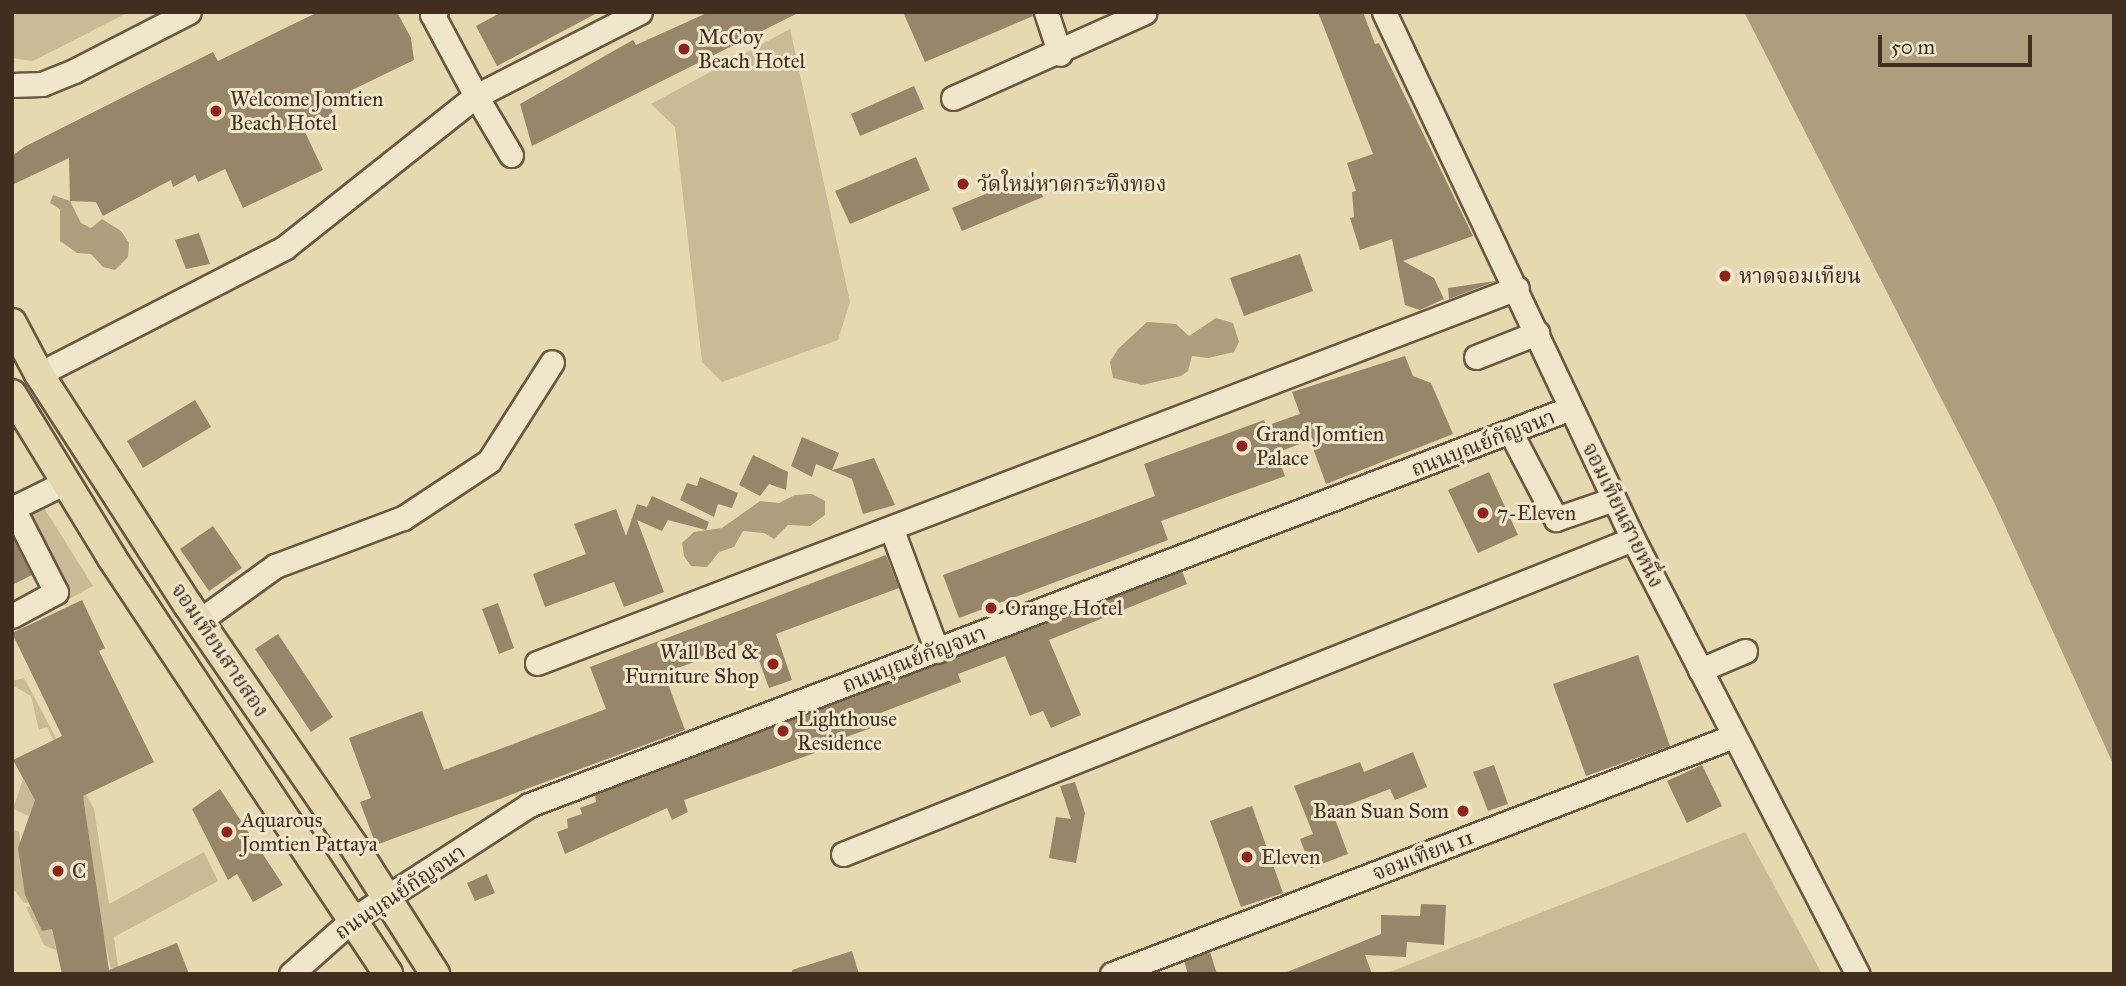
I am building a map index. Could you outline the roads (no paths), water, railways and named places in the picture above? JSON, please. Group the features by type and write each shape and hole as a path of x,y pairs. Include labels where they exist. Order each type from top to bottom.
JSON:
{"main road":[{"name":"จอมเทียนสายสอง","path":"12,323 39,374 199,621 387,898 435,974"},
{"name":"จอมเทียนสายสอง","path":"12,394 66,482 388,974"}],"street":[{"path":"12,85 42,84 74,71 189,12"},
{"path":"436,12 432,14 476,96 512,155"},
{"path":"39,374 284,248 476,96 640,12"},
{"path":"1046,12 1060,54"},
{"path":"953,98 1060,54 1145,12"},
{"name":"จอมเทียนสายหนึ่ง","path":"1384,12 1517,288 1633,539 1858,974"},
{"path":"537,663 892,530 1517,288"},
{"path":"1476,357 1537,333"},
{"path":"199,621 275,566 403,518 489,461 552,362"},
{"name":"ถนนบุณย์กัญจนา","path":"290,974 353,919 529,805 1571,408"},
{"path":"1511,433 1556,519 1614,499"},
{"path":"12,617 56,592 13,508 66,482"},
{"path":"892,530 937,651"},
{"path":"843,854 1633,539"},
{"path":"1700,670 1745,651"},
{"name":"จอมเทียน 11","path":"1112,974 1734,736"}],"place":[{"name":"McCoy Beach Hotel","path":"684,49"},
{"name":"Welcome Jomtien Beach Hotel","path":"216,111"},
{"name":"วัดใหม่หาดกระทึงทอง","path":"963,184"},
{"name":"หาดจอมเทียน","path":"1725,276"},
{"name":"Grand Jomtien Palace","path":"1242,446"},
{"name":"7-Eleven","path":"1483,513"},
{"name":"Orange Hotel","path":"991,608"},
{"name":"Wall Bed & Furniture Shop","path":"773,664"},
{"name":"Lighthouse Residence","path":"783,731"},
{"name":"Baan Suan Som","path":"1463,811"},
{"name":"Aquarous Jomtien Pattaya","path":"227,832"},
{"name":"Eleven","path":"1247,857"},
{"name":"C","path":"58,871"}]}
